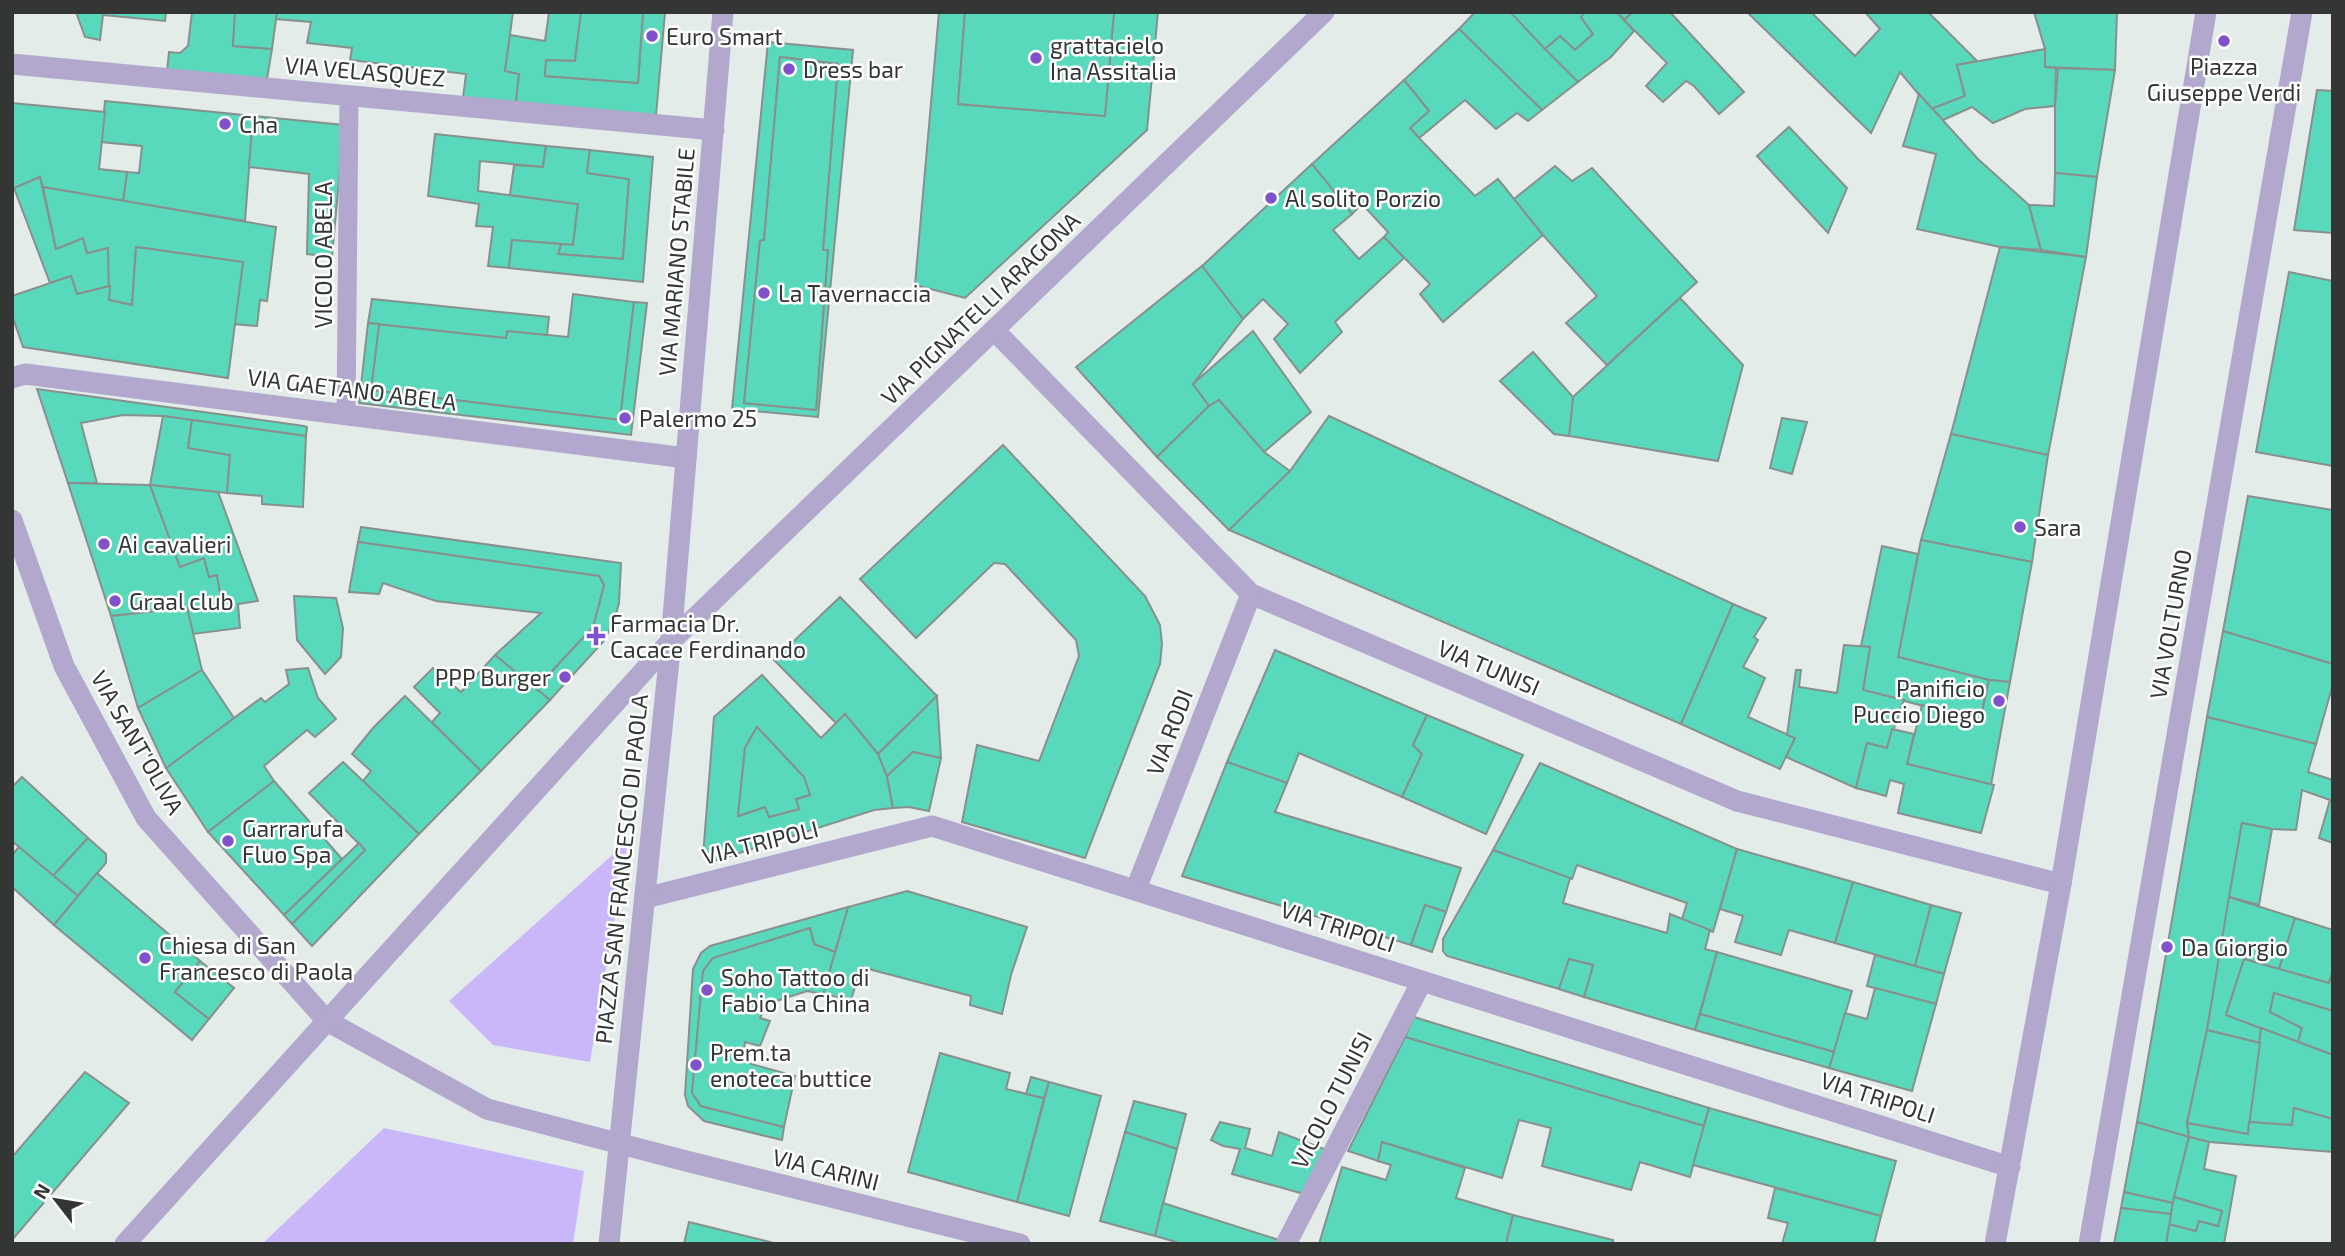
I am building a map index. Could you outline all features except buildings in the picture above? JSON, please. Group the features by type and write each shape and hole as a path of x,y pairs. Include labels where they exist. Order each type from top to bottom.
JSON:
{"street":[{"name":"VIA MARIANO STABILE","path":"671,641 723,12"},
{"name":"VIA PIGNATELLI ARAGONA","path":"671,641 1324,12"},
{"path":"1995,1244 2061,884 2206,12"},
{"name":"VIA VOLTURNO","path":"2089,1244 2302,12"},
{"name":"VIA VELASQUEZ","path":"12,64 714,130"},
{"name":"VIA TUNISI","path":"994,330 1251,594 1737,801 2061,884"},
{"name":"VIA GAETANO ABELA","path":"12,379 25,374 686,458"},
{"name":"VIA SANT'OLIVA","path":"12,520 64,666 146,818 327,1021 487,1109 620,1145"},
{"name":"VIA RODI","path":"1136,889 1251,594"},
{"name":"PIAZZA SAN FRANCESCO DI PAOLA","path":"609,1244 671,641"},
{"name":"PIAZZA SAN FRANCESCO DI PAOLA","path":"125,1244 671,641"},
{"name":"VIA TRIPOLI","path":"645,898 932,826 2010,1167"},
{"name":"VICOLO TUNISI","path":"1286,1244 1422,981"},
{"name":"VIA CARINI","path":"620,1145 1020,1244"}],"lane":[{"name":"VICOLO ABELA","path":"346,415 349,96"}],"shaded area":[{"path":"628,841 590,1062 493,1045 449,1001"},
{"path":"384,1128 584,1171 573,1244 262,1244"}],"place":[{"name":"Euro Smart","path":"652,36"},
{"name":"Piazza Giuseppe Verdi","path":"2224,41"},
{"name":"grattacielo Ina Assitalia","path":"1036,58"},
{"name":"Dress bar","path":"789,69"},
{"name":"Cha","path":"225,124"},
{"name":"Al solito Porzio","path":"1271,198"},
{"name":"La Tavernaccia","path":"764,293"},
{"name":"Palermo 25","path":"625,418"},
{"name":"Sara","path":"2020,527"},
{"name":"Ai cavalieri","path":"104,544"},
{"name":"Graal club","path":"115,601"},
{"name":"Farmacia Dr. Cacace Ferdinando","path":"596,636"},
{"name":"PPP Burger","path":"565,677"},
{"name":"Panificio Puccio Diego","path":"1999,701"},
{"name":"Garrarufa Fluo Spa","path":"228,841"},
{"name":"Da Giorgio","path":"2167,947"},
{"name":"Chiesa di San Francesco di Paola","path":"145,958"},
{"name":"Soho Tattoo di Fabio La China","path":"707,990"},
{"name":"Prem.ta enoteca buttice","path":"696,1065"}]}
